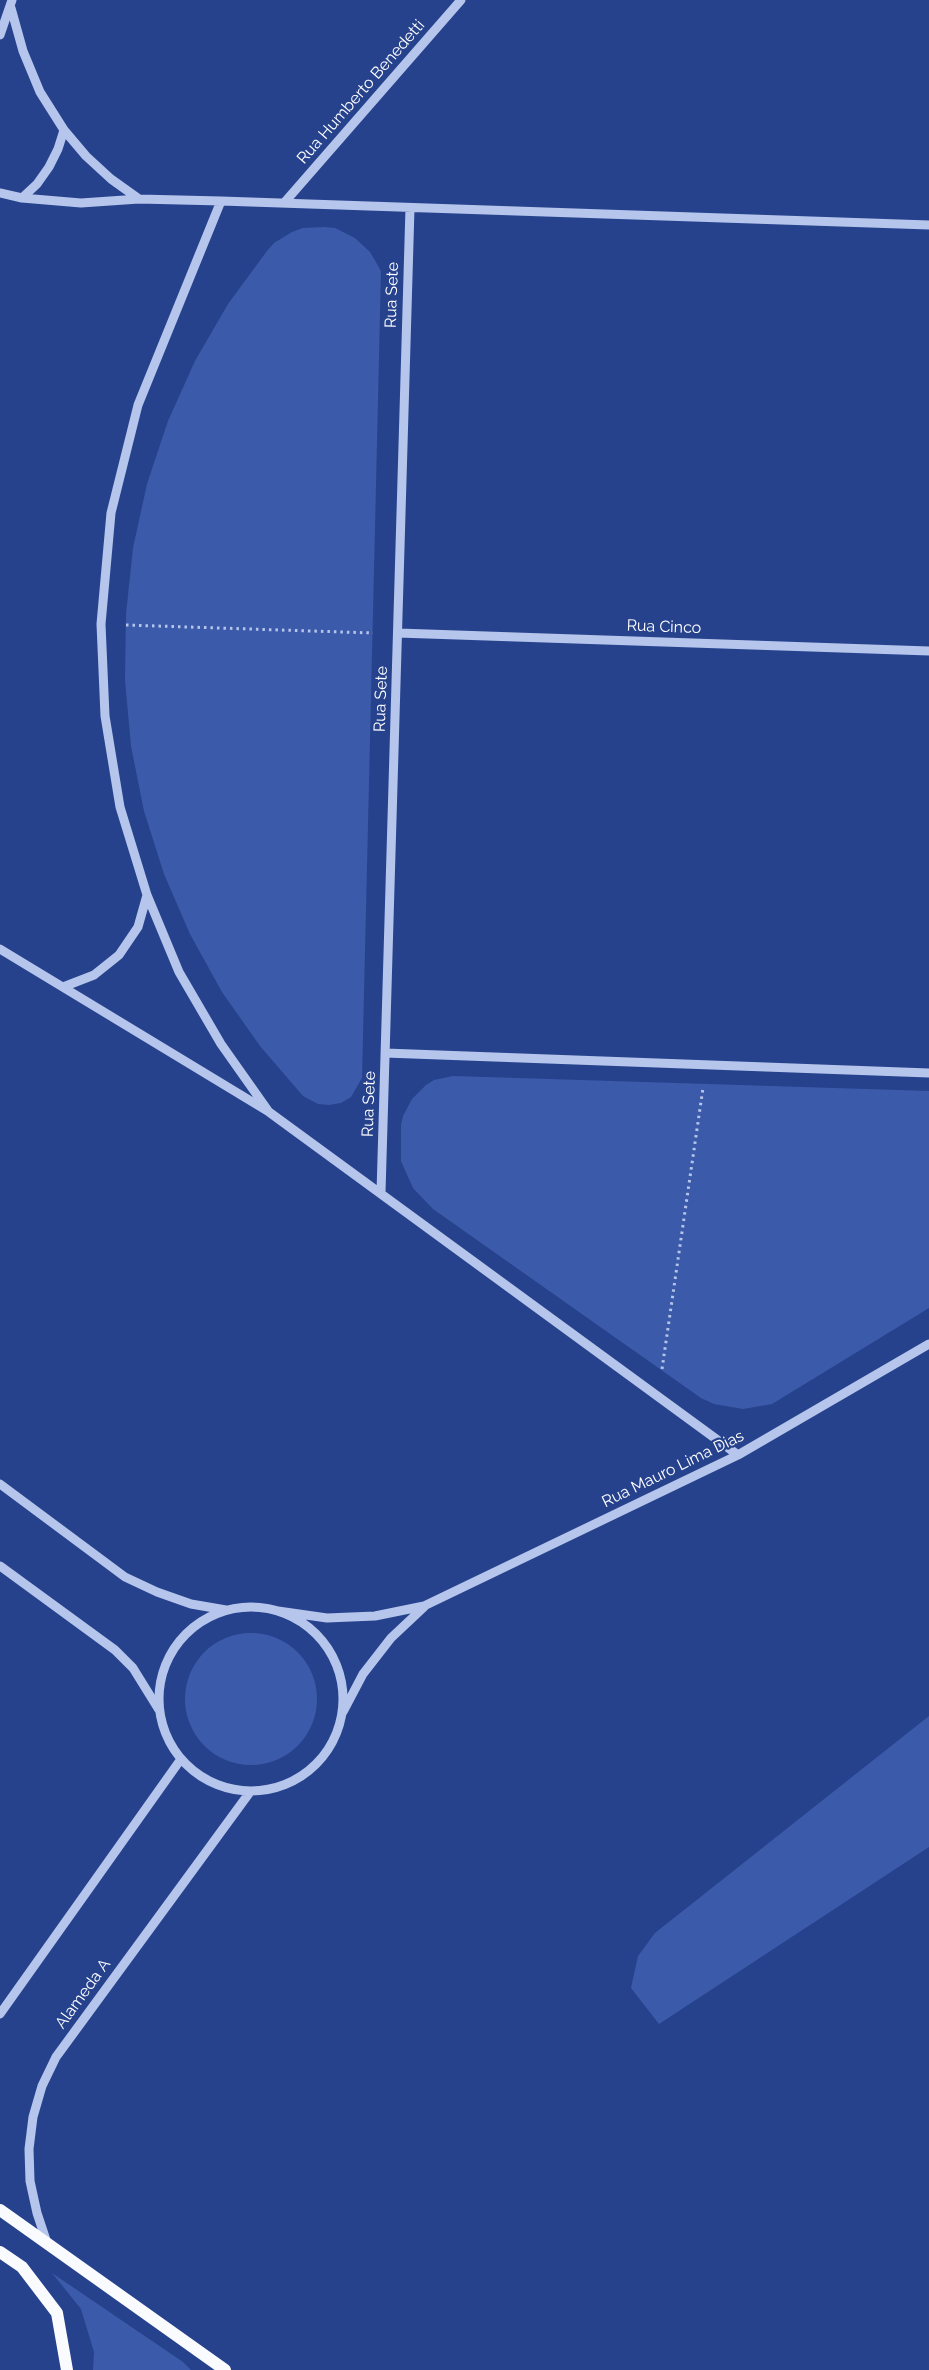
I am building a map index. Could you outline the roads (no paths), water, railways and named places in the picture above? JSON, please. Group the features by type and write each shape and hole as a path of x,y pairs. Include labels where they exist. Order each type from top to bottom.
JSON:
{"main road":[{"path":"0,2210 226,2370"},
{"path":"0,2252 22,2268 57,2313 67,2370"}],"street":[{"name":"Rua Humberto Benedetti","path":"284,203 461,0"},
{"path":"0,35 12,4"},
{"path":"12,4 23,51 40,92 64,130 86,156 139,199"},
{"path":"22,198 37,184 49,167 58,149 64,130"},
{"path":"0,193 22,198 81,203 139,199 221,201 929,225"},
{"path":"221,201 138,404 111,513 101,624 105,716 120,807 147,895 179,972 220,1044 269,1112"},
{"name":"Rua Sete","path":"381,1192 410,208"},
{"name":"Rua Cinco","path":"398,633 929,651"},
{"path":"63,987 94,975 119,955 138,927 147,895"},
{"path":"0,949 269,1112 381,1192 738,1455"},
{"path":"385,1053 929,1073"},
{"name":"Rua Mauro Lima Dias","path":"424,1606 738,1455 929,1344"},
{"path":"0,1484 125,1577 191,1604 226,1610 252,1607 327,1618 375,1616 424,1606"},
{"path":"0,1566 115,1650 133,1668 160,1711"},
{"path":"226,1610 203,1621 182,1638 168,1660 160,1685 160,1711 167,1737 181,1759 200,1776 224,1788 250,1792 275,1788 300,1778 320,1761 334,1739 342,1714 368,1667 391,1638 424,1606"},
{"path":"278,1611 302,1622 321,1640 335,1662 342,1688 342,1714"},
{"path":"0,2014 181,1759"},
{"name":"Alameda A","path":"47,2244 37,2213 30,2181 29,2149 33,2117 42,2086 56,2057 250,1792"}]}
